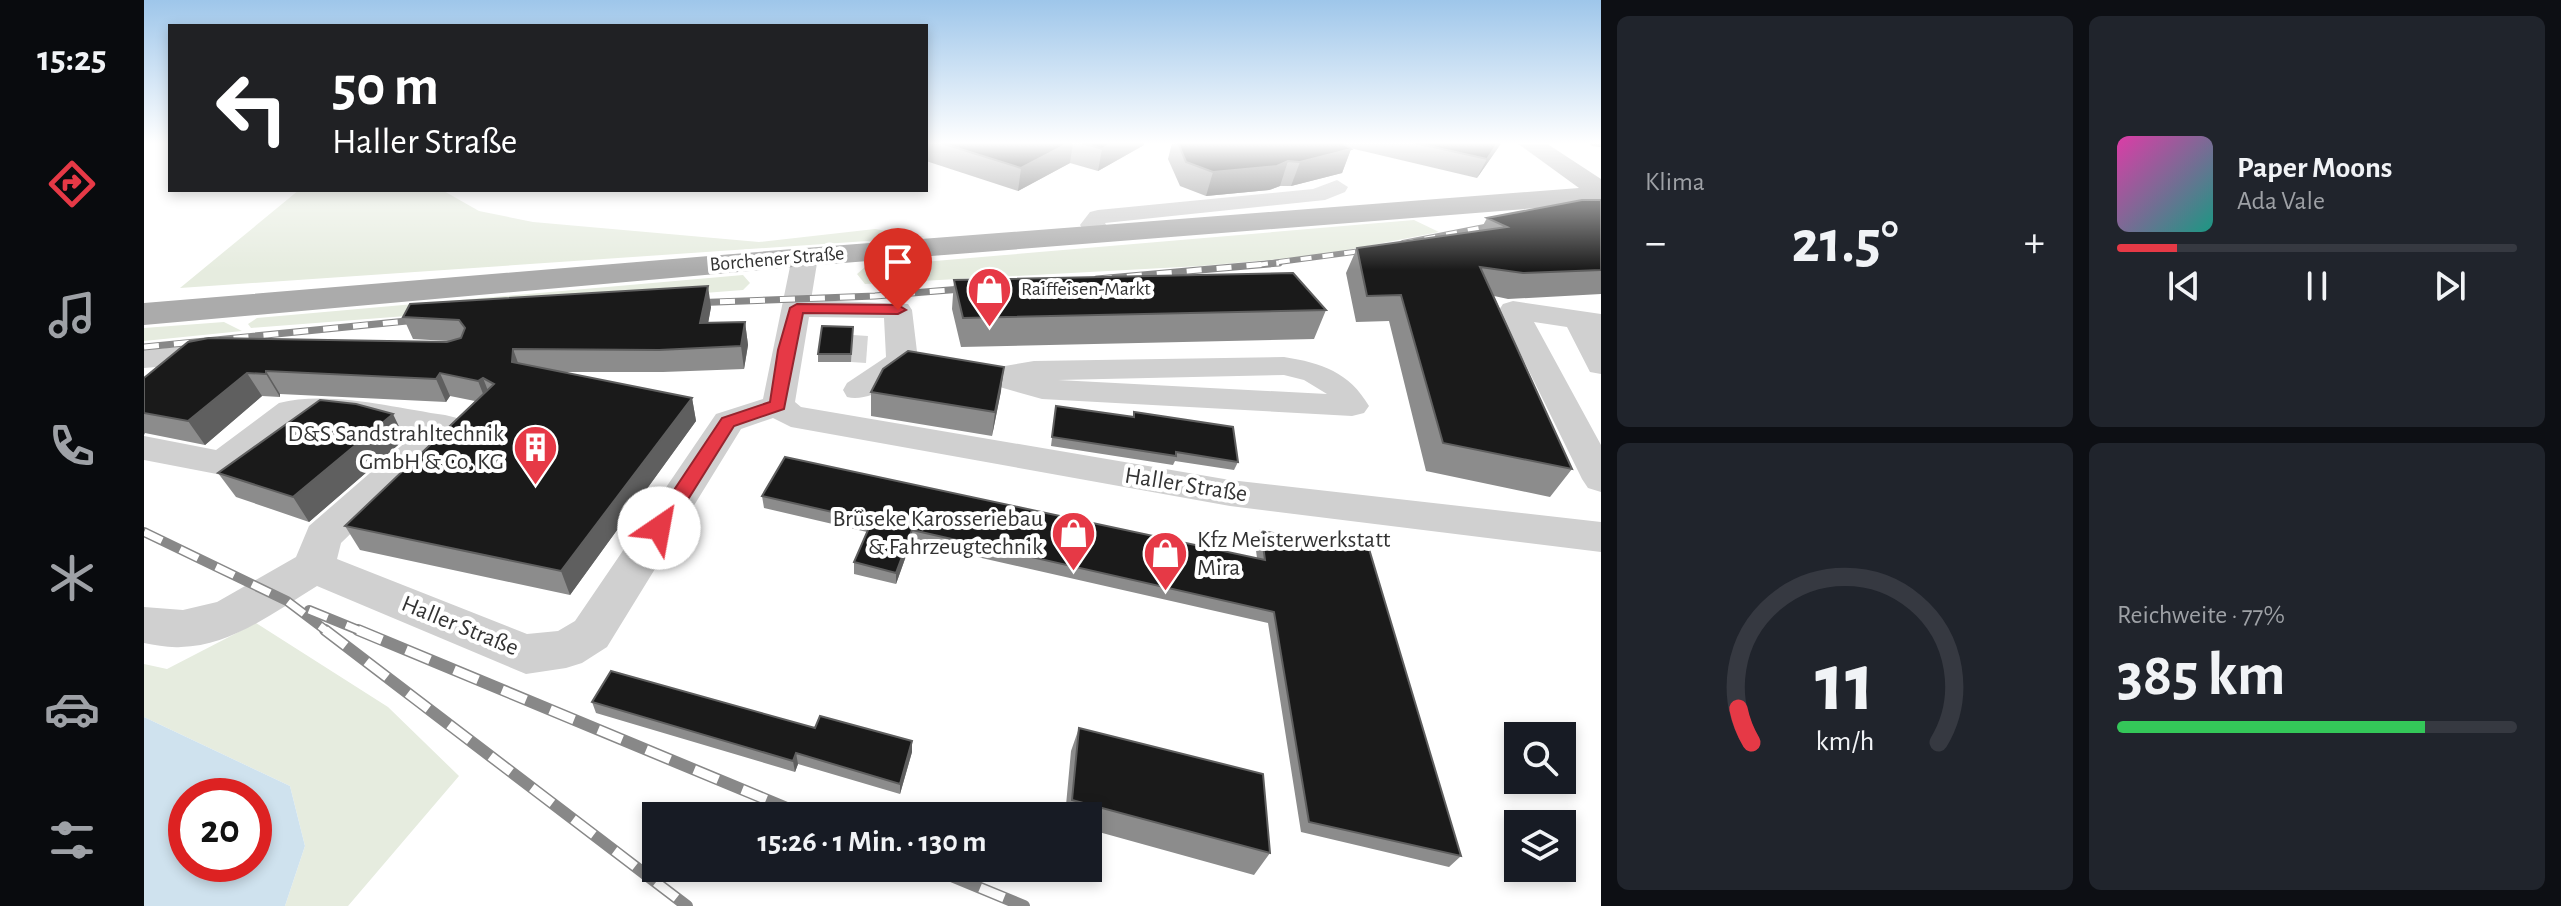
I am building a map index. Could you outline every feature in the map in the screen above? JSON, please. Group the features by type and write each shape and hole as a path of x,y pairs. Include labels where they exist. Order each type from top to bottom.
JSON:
{"main road":[{"name":"Borchener Straße","path":"144,314 1601,193"}],"street":[{"path":"1099,233 1092,225 1098,217 1317,195 1337,187"},
{"path":"778,405 805,257"},
{"path":"797,308 854,350 999,377 1042,389 1352,406 1346,393 1327,377 1308,369 1284,366 1034,371 999,377"},
{"path":"840,425 854,350 898,310 902,360"},
{"path":"1601,365 1589,322 1513,310 1601,479"},
{"path":"144,359 201,353 144,394"},
{"name":"Haller Straße","path":"314,567 526,654 566,649 591,634 728,422 778,405 791,416 1230,493 1601,537"},
{"path":"144,448 222,463 291,410 341,411 445,426 323,536 314,567 228,618 183,629 144,625"}],"shaded area":[{"path":"297,192 446,192 479,211 533,222 759,242 875,229 925,237 180,288"},
{"path":"1414,220 1439,232 1317,256 1200,266 865,284 857,274 865,267"},
{"path":"743,275 750,283 743,290 251,328 248,324 257,318"},
{"path":"224,322 242,331 144,341 144,328"},
{"path":"256,623 388,707 459,776 348,906 285,906 305,846 290,786 144,717 144,664 167,669"}],"water":[{"path":"144,717 290,786 305,846 285,906 144,906"}],"building":[{"path":"1582,200 1601,200 1601,270 1523,273 1480,267 1572,469 1443,443 1401,295 1367,296 1357,248 1507,227 1487,218"},
{"path":"1293,273 1326,310 963,318 954,280"},
{"path":"708,286 700,323 745,322 741,346 659,350 513,349 512,362 692,398 561,571 345,526 494,384 483,378 478,381 440,373 436,379 266,371 266,374 247,373 188,421 144,413 144,378 188,342 209,338 447,342 461,338 465,328 459,320 403,317 410,304"},
{"path":"822,326 853,327 851,354 818,354"},
{"path":"908,351 1004,367 995,412 871,392 883,369"},
{"path":"320,400 356,404 393,414 293,497 218,473"},
{"path":"1056,406 1134,417 1134,412 1233,427 1238,462 1052,437"},
{"path":"785,457 1265,560 1261,531 1369,549 1461,856 1309,822 1274,612 912,530 896,573 854,562 872,521 762,496"},
{"path":"611,671 815,728 820,716 912,741 900,784 796,753 793,761 592,702"},
{"path":"1079,728 1263,774 1270,853 1102,808 1102,802 1072,800"}],"tunnel":[{"path":"851,362 853,335"}],"railway":[{"path":"1403,243 1505,223"},
{"path":"1258,265 1376,249"},
{"path":"1258,265 1279,263"},
{"path":"1097,279 1258,265"},
{"path":"690,303 875,296 974,288"},
{"path":"144,347 427,319"},
{"path":"144,532 287,601 328,632"},
{"path":"309,610 363,632"},
{"path":"325,630 687,906"},
{"path":"358,630 772,802"},
{"path":"966,882 1024,906"}],"place":[{"name":"Raiffeisen-Markt","path":"990,328"},
{"name":"D&S Sandstrahltechnik GmbH & Co. KG","path":"535,487"},
{"name":"Brüseke Karosseriebau & Fahrzeugtechnik","path":"1074,572"},
{"name":"Kfz Meisterwerkstatt Mira","path":"1166,593"}],"route":[{"path":"659,528 728,422 778,405 786,350 797,308 898,310"}]}
